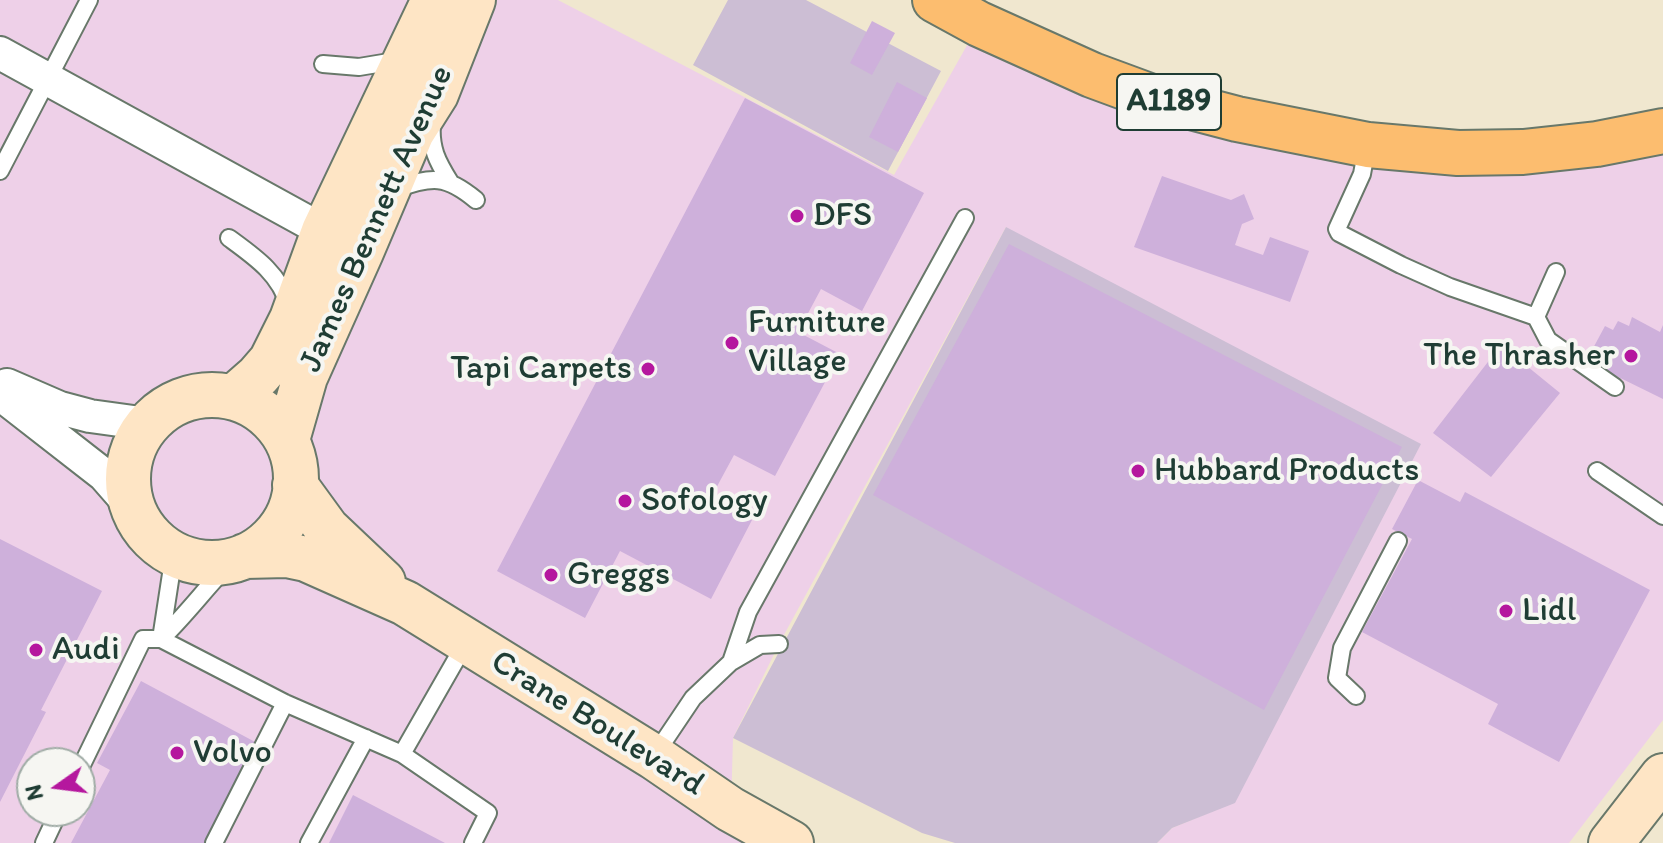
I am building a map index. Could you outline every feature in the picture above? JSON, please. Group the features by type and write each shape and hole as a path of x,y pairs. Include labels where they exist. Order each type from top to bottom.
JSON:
{"main road":[{"name":"A1189","path":"954,6 1092,75 1149,96 1237,119 1368,145 1458,153 1532,151 1597,144 1663,131"}],"street":[{"name":"James Bennett Avenue","path":"234,397 271,361 292,319 324,231 434,0"},
{"name":"James Bennett Avenue","path":"287,440 305,377 412,132 436,94 473,0"},
{"path":"0,53 324,231"},
{"path":"0,383 60,408 90,416 148,424"},
{"path":"0,394 104,475 132,507 146,530 170,551 189,560 218,563 239,558 264,545 280,528 291,508 295,485 294,462 287,440 273,421 255,407 234,397 211,394 187,398 166,408 148,424 133,449 128,478 132,507"},
{"name":"Crane Boulevard","path":"295,485 327,529 405,603"},
{"name":"Crane Boulevard","path":"239,558 287,555 306,559 405,603 654,757 730,809 791,843"},
{"path":"1611,843 1663,776"}],"lane":[{"path":"0,171 89,0"},
{"path":"323,64 359,67 405,60"},
{"path":"436,94 431,138 439,164 450,182"},
{"path":"1368,145 1362,174 1337,229 1339,233 1450,287 1536,317 1548,340 1615,387"},
{"path":"387,193 433,180 459,186 476,200"},
{"path":"731,662 748,612 965,218"},
{"path":"229,238 255,256 275,276 285,291 292,319"},
{"path":"1536,317 1556,272"},
{"path":"1597,471 1663,516"},
{"path":"1356,696 1337,678 1342,648 1398,541"},
{"path":"161,639 171,574 170,551"},
{"path":"161,639 239,558"},
{"path":"91,747 143,639 161,639 285,703 402,754 488,813 473,843"},
{"path":"402,754 466,642"},
{"path":"654,757 693,698 731,662 760,645 779,644"},
{"path":"214,843 285,703"},
{"path":"309,843 366,738"}],"shaded area":[{"path":"0,0 558,0 894,175 979,24 1368,145 1663,131 1663,720 1569,843 1157,843 1172,828 1235,802 1006,227 779,644 733,738 731,809 791,843 0,843"},
{"path":"728,0 806,0 941,71 888,171 693,65"},
{"path":"1006,227 1421,444 1235,803 1172,828 1157,843 955,843 922,833 733,738"}],"building":[{"path":"872,21 895,33 872,75 850,63"},
{"path":"897,82 927,98 898,152 869,137"},
{"path":"745,98 924,193 862,311 821,289 798,332 840,354 775,476 734,455 721,479 711,498 752,520 711,599 620,551 585,618 497,571"},
{"path":"1162,176 1231,200 1244,194 1254,219 1242,224 1235,245 1263,255 1270,237 1309,251 1290,302 1134,247"},
{"name":"Hubbard Products","path":"1009,244 1402,447 1264,710 873,495"},
{"name":"The Thrasher","path":"1632,317 1660,332 1663,325 1663,399 1602,369 1606,360 1591,352 1605,326 1613,330 1618,321 1629,326"},
{"path":"1501,345 1560,393 1491,477 1433,433"},
{"name":"Lidl","path":"1418,480 1460,502 1465,492 1650,590 1559,762 1488,724 1498,704 1362,632 1412,539 1392,529"},
{"name":"Audi","path":"0,539 102,591 41,710 46,712 28,747 16,747 16,771 0,802"},
{"name":"Volvo","path":"141,681 257,743 204,843 71,843 80,827 96,827 96,796 110,770 97,763"},
{"path":"353,795 445,843 329,843"}],"place":[{"name":"DFS","path":"797,216"},
{"name":"Furniture Village","path":"732,343"},
{"name":"The Thrasher","path":"1631,356"},
{"name":"Tapi Carpets","path":"648,369"},
{"name":"Hubbard Products","path":"1138,471"},
{"name":"Sofology","path":"625,501"},
{"name":"Greggs","path":"551,575"},
{"name":"Lidl","path":"1506,611"},
{"name":"Audi","path":"36,650"},
{"name":"Volvo","path":"177,753"}]}
